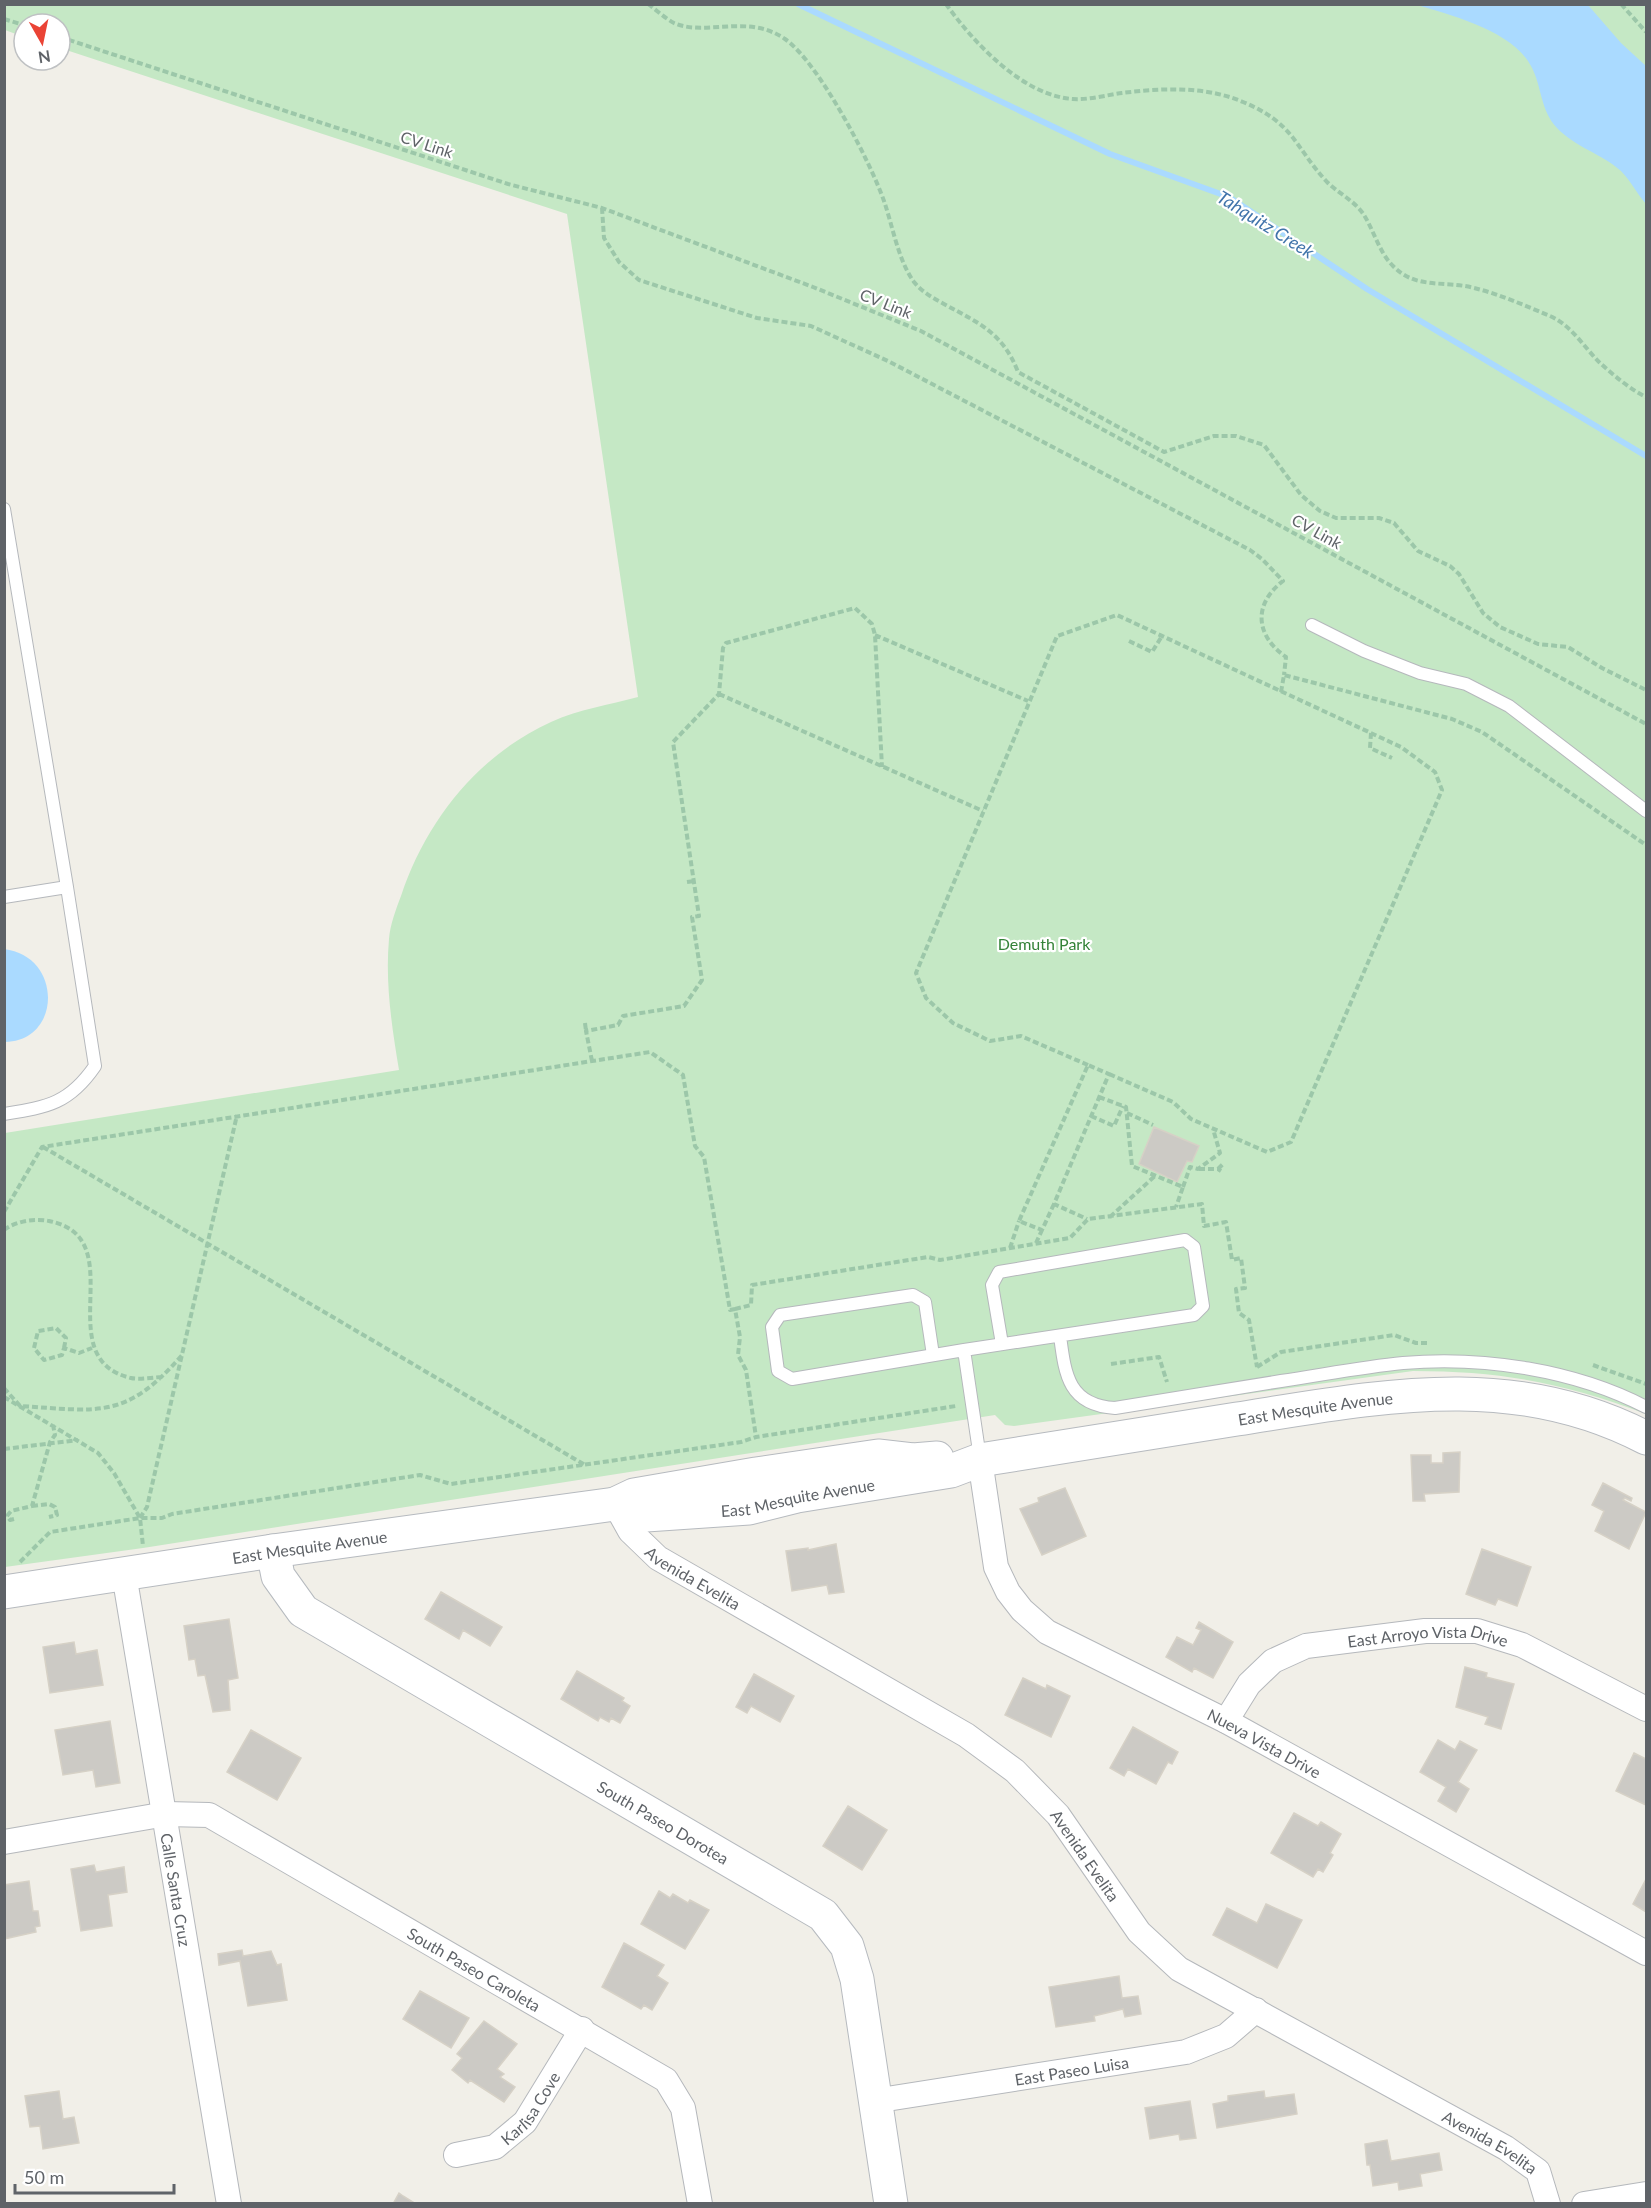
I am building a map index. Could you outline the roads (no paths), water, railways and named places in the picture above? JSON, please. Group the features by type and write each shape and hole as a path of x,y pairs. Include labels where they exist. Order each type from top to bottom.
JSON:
{"street":[{"name":"East Mesquite Avenue","path":"11,1579 134,1564 273,1551 615,1504 634,1495 878,1456 913,1460 949,1457 980,1460 1392,1395 1442,1392 1522,1398 1567,1408 1623,1426 1647,1438"},
{"name":"Nueva Vista Drive","path":"980,1460 996,1567 1008,1592 1022,1610 1047,1632 1226,1721 1647,1953"},
{"name":"Avenida Evelita","path":"615,1504 630,1531 658,1558 966,1735 1015,1771 1058,1815 1139,1932 1179,1969 1506,2148 1538,2171 1548,2204"},
{"name":"South Paseo Dorotea","path":"273,1551 278,1576 303,1611 823,1915 847,1946 857,1979 891,2204"},
{"name":"Calle Santa Cruz","path":"134,1564 166,1814 229,2204"},
{"name":"East Arroyo Vista Drive","path":"1226,1721 1249,1684 1273,1661 1306,1646 1425,1631 1477,1631 1522,1645 1647,1709"},
{"name":"South Paseo Caroleta","path":"4,1842 166,1814 209,1815 582,2029 666,2080 683,2108 700,2204"},
{"name":"East Paseo Luisa","path":"874,2101 1186,2052 1226,2036 1256,2010"},
{"name":"Karlisa Cove","path":"456,2155 495,2147 525,2122 582,2029"},
{"path":"1584,2204 1647,2194"}],"lane":[{"path":"4,509 95,1066 87,1077 59,1102 47,1107 4,1114"},
{"path":"1312,625 1364,651 1420,672 1466,684 1509,706 1647,811"},
{"path":"4,897 67,887"},
{"path":"933,1355 925,1302 913,1294 780,1316 772,1327 778,1371 792,1379 1194,1315 1203,1306 1194,1247 1185,1240 999,1272 993,1286 1002,1344"},
{"path":"1060,1336 1068,1381 1083,1398 1104,1407 1115,1408 1371,1367 1437,1362 1476,1363 1560,1376 1607,1390 1647,1407"},
{"path":"964,1350 980,1460"}],"water":[{"path":"1417,5 1588,5 1621,43 1646,66 1646,204 1621,171 1564,135 1551,121 1531,66 1510,43 1463,19"},
{"path":"4,949 23,955 37,966 45,981 48,998 45,1014 37,1028 24,1038 5,1042"}],"waterway":[{"name":"Tahquitz Creek","path":"798,4 1110,154 1229,197 1367,289 1646,456"}],"park label":[{"name":"Demuth Park","path":"1044,943"}]}
